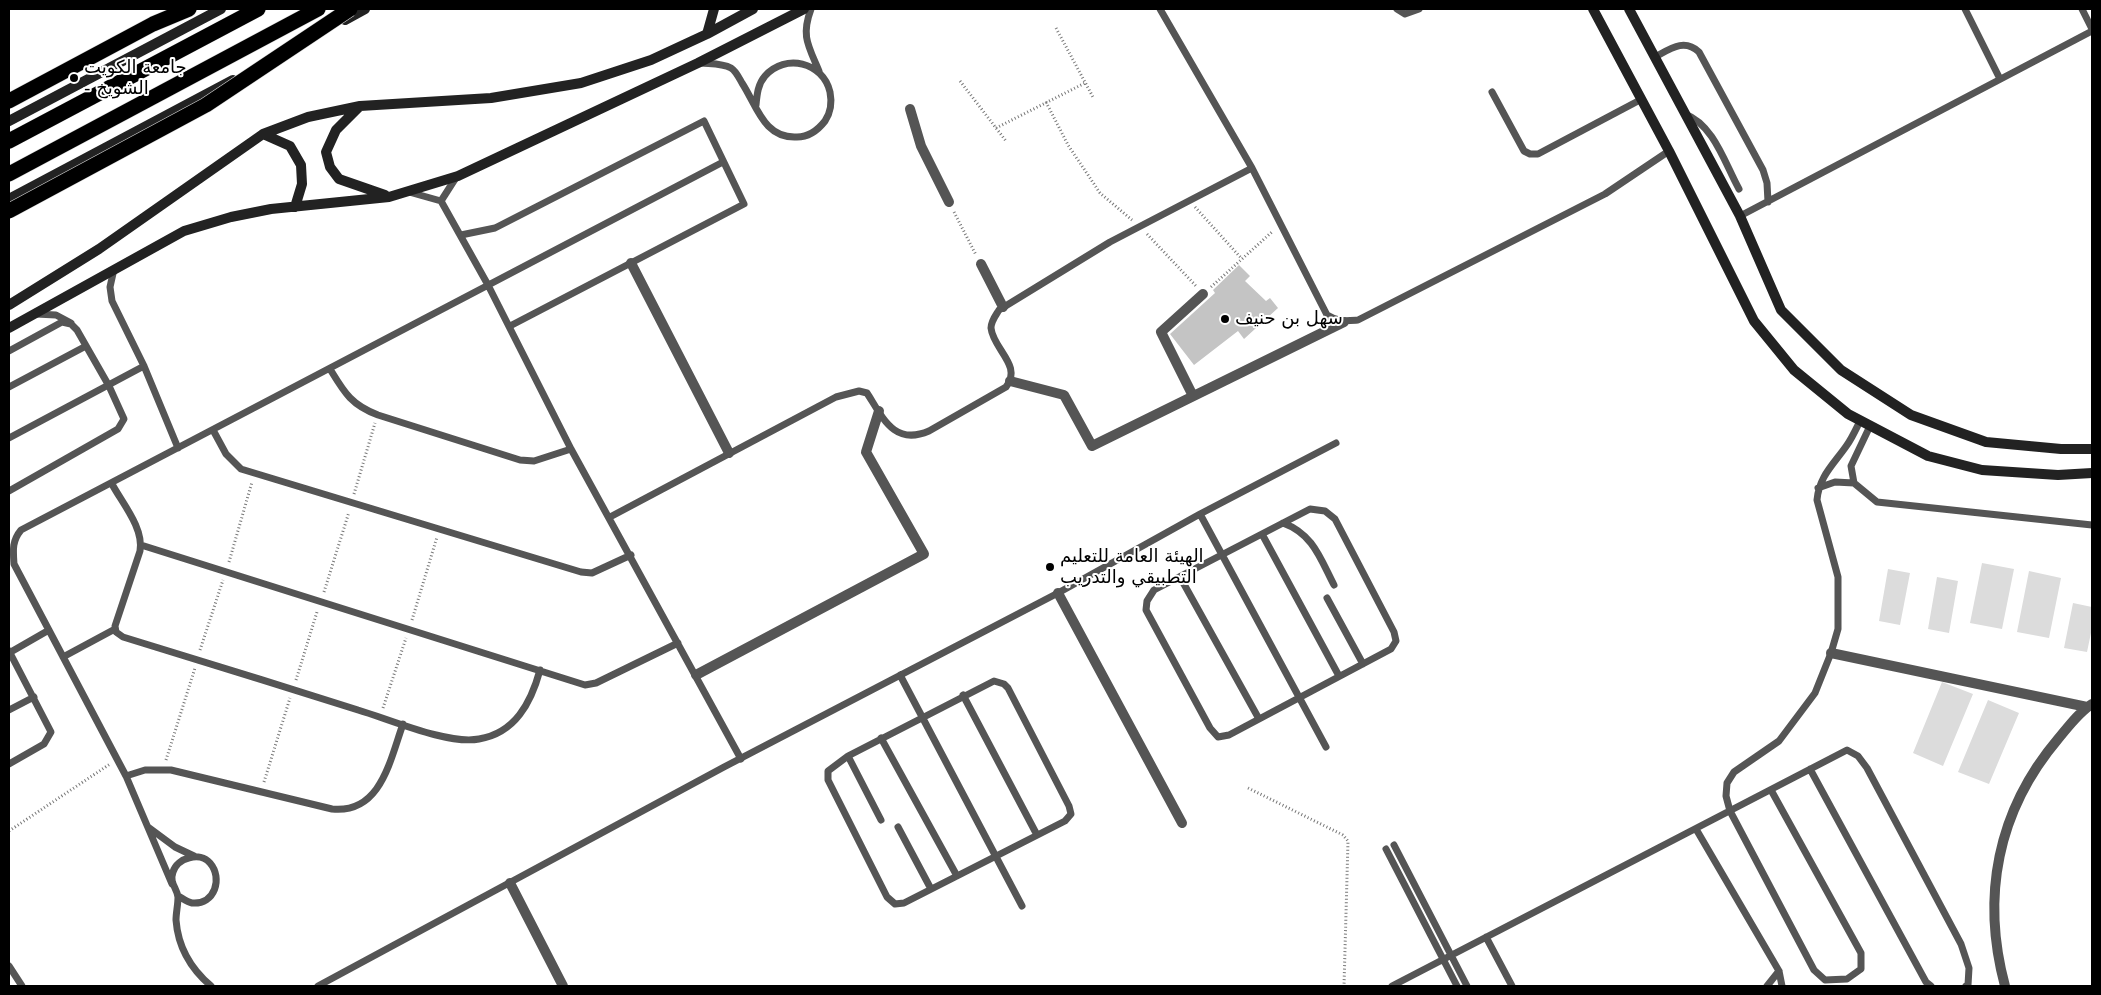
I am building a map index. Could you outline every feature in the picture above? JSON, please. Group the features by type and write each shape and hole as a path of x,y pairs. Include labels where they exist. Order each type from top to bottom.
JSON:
{"highway":[{"path":"9,101 153,24 188,9"},
{"path":"9,141 258,9"},
{"path":"9,174 318,9"},
{"path":"9,211 206,104 350,9"}],"street":[{"path":"9,121 221,9"},
{"path":"9,199 365,9"},
{"path":"707,34 714,9"},
{"path":"9,305 100,249 263,134 308,117 360,106 491,98 581,83 651,60 707,34 753,9"},
{"path":"9,328 184,231 230,217 295,206 389,197 458,176 698,63 804,9"},
{"path":"1592,9 1669,151 1754,322 1794,370 1848,414 1928,456 1982,470 2058,475 2092,474"},
{"path":"1629,9 1740,216 1781,310 1841,370 1912,415 1986,442 2061,450 2092,449"},
{"path":"360,106 336,130 326,152 330,167 339,179 389,197"},
{"path":"910,109 921,146 949,202"},
{"path":"263,134 290,146 301,165 302,184 295,206"},
{"path":"631,263 729,454"},
{"path":"981,264 1003,307"},
{"path":"1193,396 1161,332 1203,294"},
{"path":"1010,381 1064,395 1092,446 1344,322"},
{"path":"696,675 924,554 866,452 879,411"},
{"path":"1058,593 1182,823"},
{"path":"1831,653 2090,706"},
{"path":"2005,986 1998,959 1993,917 1995,875 2004,834 2020,794 2041,758 2090,706"},
{"path":"510,883 563,986"}],"lane":[{"path":"698,63 718,64 731,68 756,104 761,120 772,132 788,138 804,137 819,129 829,116 832,100 828,84 818,71 805,35 811,9"},
{"path":"1160,9 1252,168 1327,315 1335,320 1344,322 1358,320 1605,194 1669,151"},
{"path":"1398,9 1405,14 1419,9"},
{"path":"1965,9 2000,79"},
{"path":"1740,216 2092,30 2082,9"},
{"path":"1655,57 1681,45 1694,48 1699,52 1763,170 1768,183 1768,202"},
{"path":"756,104 757,90 764,76 776,67 790,62 805,64 818,71"},
{"path":"1492,92 1524,150 1530,154 1538,154 1640,100"},
{"path":"1686,114 1698,120 1708,130 1739,189"},
{"path":"461,235 495,228 704,121 744,204 510,326"},
{"path":"211,986 194,969 180,943 176,923 178,896 126,776 14,564 12,548 15,538 21,530 112,484 723,162"},
{"path":"610,516 836,397 849,392 867,393 890,429 908,435 920,435 1006,387 1010,381 1010,366 991,328 993,320 1003,307 1110,242 1252,168"},
{"path":"441,201 458,176"},
{"path":"406,191 441,201 510,326 571,449 610,516 741,759"},
{"path":"114,269 110,287 112,301 144,366 178,448"},
{"path":"9,490 118,429 124,419 109,386 71,324 56,315 34,314"},
{"path":"9,351 62,322 71,324"},
{"path":"9,387 86,346"},
{"path":"9,438 144,366"},
{"path":"330,369 349,400 362,410 520,460 534,461 571,449"},
{"path":"1771,790 1862,953 1862,969 1846,979 1825,980 1814,970 1730,811 1726,796 1727,783 1734,772 1779,741 1815,693 1831,653 1838,629 1838,577 1817,500 1818,488 1824,473 1847,445 1860,421"},
{"path":"1854,483 1851,466 1870,426"},
{"path":"213,430 233,463 254,474 581,572 592,573 631,555"},
{"path":"318,986 741,759 1058,593 1200,514 1336,444"},
{"path":"1818,488 1835,482 1854,483 1877,502 2092,525"},
{"path":"63,657 115,629 141,546 137,530 112,484"},
{"path":"1310,509 1325,511 1335,519 1396,636 1396,641 1391,648 1363,664 1224,737 1213,734 1146,610 1147,601 1151,593 1262,534 1310,509"},
{"path":"1200,514 1326,747"},
{"path":"1283,523 1308,538 1334,585"},
{"path":"1262,534 1339,676"},
{"path":"141,546 540,670 573,682 596,683 678,643"},
{"path":"1180,577 1259,719"},
{"path":"1327,598 1363,664"},
{"path":"115,629 123,637 403,724 467,740 490,736 512,724 522,712 534,690 540,670"},
{"path":"9,764 44,744 51,737 50,727 9,652 49,630"},
{"path":"900,675 1022,906"},
{"path":"994,681 1004,684 1008,688 1071,810 1069,818 931,889 900,904 894,904 887,897 828,780 831,767 881,738 963,695 994,681"},
{"path":"963,695 1037,835"},
{"path":"9,710 34,697"},
{"path":"126,776 145,770 163,769 332,810 349,810 363,804 373,795 385,775 403,724"},
{"path":"881,738 957,876"},
{"path":"1392,986 1846,750 1858,756 1961,944 1969,968 1968,985 1966,986"},
{"path":"848,756 881,820"},
{"path":"1810,769 1926,982 1930,986"},
{"path":"148,827 174,846 209,861 217,873 216,888 206,900 191,903 178,896"},
{"path":"898,827 931,889"},
{"path":"1696,829 1778,971 1782,986"},
{"path":"1394,845 1467,986"},
{"path":"1386,849 1457,986"},
{"path":"172,884 173,871 181,860 194,856"},
{"path":"1486,937 1512,986"},
{"path":"9,966 17,982 22,986"},
{"path":"1767,986 1778,971"}],"path":[{"path":"1056,28 1094,99"},
{"path":"960,81 1006,141"},
{"path":"996,128 1085,83"},
{"path":"1046,102 1068,145 1100,193 1140,226 1203,294 1280,224"},
{"path":"1189,201 1242,259"},
{"path":"949,202 981,264"},
{"path":"163,769 226,572 254,474"},
{"path":"9,831 117,760"},
{"path":"1248,788 1343,836 1348,841 1344,986"}],"shaded area":[{"path":"1982,563 2014,569 2002,629 1970,623"},
{"path":"1888,569 1910,573 1900,625 1879,621"},
{"path":"2029,571 2061,578 2049,638 2017,632"},
{"path":"1937,577 1958,581 1949,633 1928,629"},
{"path":"2073,603 2092,607 2092,628 2087,652 2064,648"},
{"path":"1942,682 1973,694 1943,766 1913,753"},
{"path":"1988,700 2019,713 1989,784 1958,772"}],"building":[{"name":"سهل بن حنيف","path":"1239,265 1250,276 1245,281 1266,301 1270,298 1278,308 1244,339 1238,331 1194,365 1170,334 1215,293 1213,290"}],"place":[{"name":"جامعة الكويت - الشويخ","path":"74,78"},
{"name":"سهل بن حنيف","path":"1225,319"},
{"name":"الهيئة العامة للتعليم التطبيقي والتدريب","path":"1050,567"}]}
